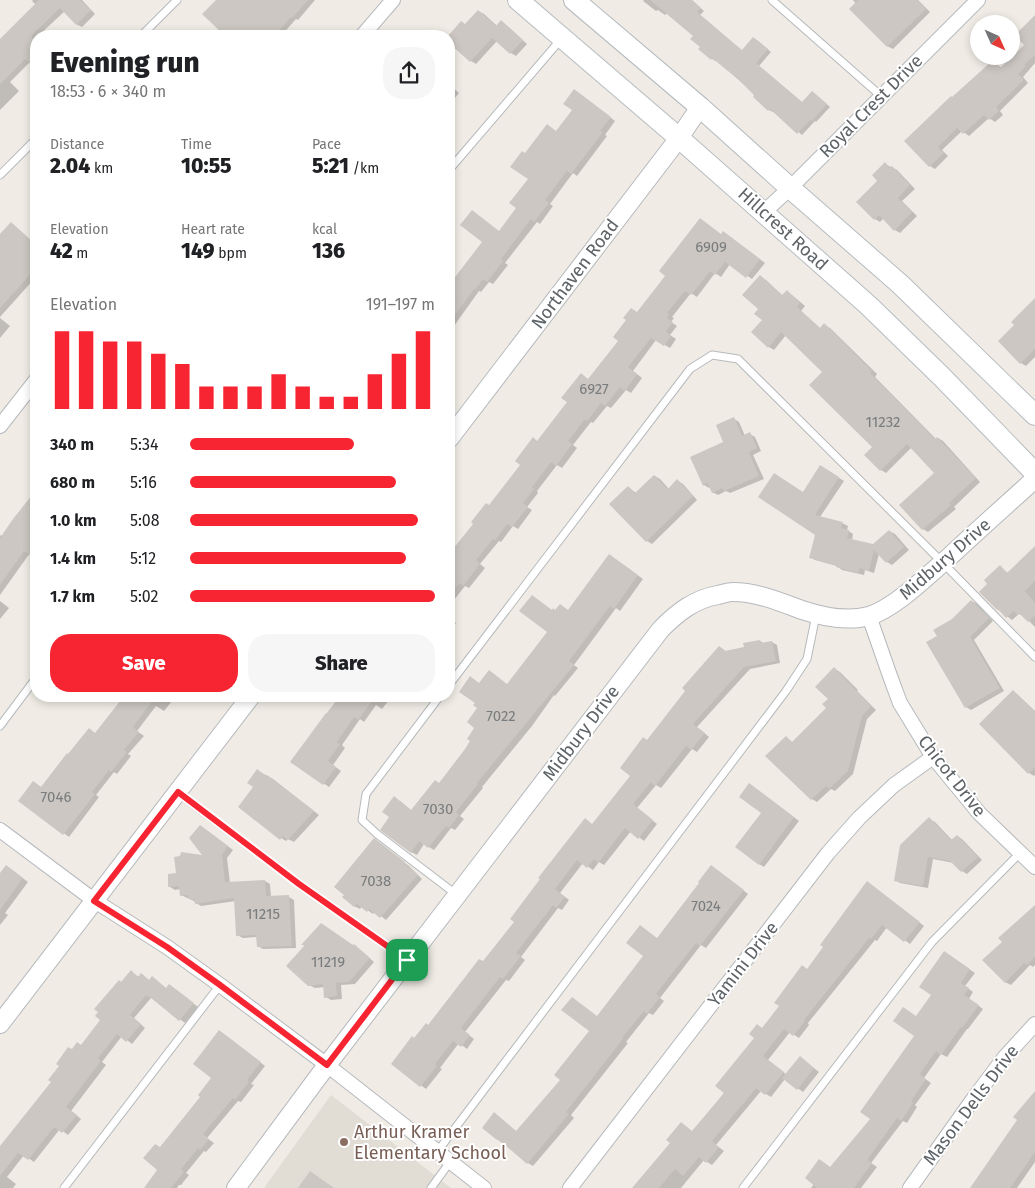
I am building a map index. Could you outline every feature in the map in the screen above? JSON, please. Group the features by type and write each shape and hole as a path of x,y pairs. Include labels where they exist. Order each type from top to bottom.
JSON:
{"main road":[{"name":"Hillcrest Road","path":"518,0 680,138 868,305 922,357 1035,473"},
{"name":"Hillcrest Road","path":"574,0 900,284 1035,415"}],"street":[{"path":"367,30 393,0"},
{"name":"Royal Crest Drive","path":"764,212 978,0"},
{"name":"Northaven Road","path":"455,431 680,138 700,108"},
{"path":"0,426 30,388"},
{"name":"Midbury Drive","path":"236,1188 407,960 661,629 675,614 711,596 731,592 766,597 827,617 848,619 869,616 891,605 915,587 1035,479"},
{"name":"Chicot Drive","path":"869,616 900,703 933,757 979,813 1035,867"},
{"path":"0,1024 246,702"},
{"name":"Yamini Drive","path":"570,1188 828,852 859,818 894,786 933,757"},
{"path":"0,830 94,901 167,947 220,985 327,1065 484,1188"},
{"name":"Mason Dells Drive","path":"910,1188 999,1064 1035,1024"}],"lane":[{"path":"147,30 177,0"},
{"path":"772,0 881,96"},
{"path":"455,163 562,38"},
{"path":"0,175 30,146"},
{"path":"455,677 690,369 712,355 738,359 1035,657"},
{"path":"438,1152 786,692 807,659 816,614"},
{"path":"0,726 30,686"},
{"path":"435,702 366,794 362,820 377,834 457,895"},
{"path":"178,792 299,884 407,960"},
{"path":"743,1188 932,942 1020,853"},
{"path":"64,1188 220,985"},
{"path":"431,1188 450,1162"}],"shaded area":[{"name":"Arthur Kramer Elementary School","path":"331,1095 451,1188 264,1188"}],"building":[{"path":"39,0 80,0 91,10 76,25 60,8 37,30 30,30 30,64 25,59 0,84 0,39"},
{"path":"216,0 308,0 279,30 219,30 202,14"},
{"path":"650,0 692,0 701,8 697,12 742,50 753,37 768,49 756,63 802,102 812,91 827,104 797,134 770,109 768,111 739,80 698,49 700,47 690,39 693,36"},
{"path":"858,0 917,0 926,9 887,47 849,9"},
{"path":"478,10 496,26 501,20 523,40 510,54 492,38 470,62 455,48 455,30 453,30 461,21 465,24"},
{"path":"1035,15 1035,56 1024,65 1026,66 1018,74 1024,80 996,107 999,111 989,120 984,115 963,134 957,128 938,147 944,153 929,167 904,141 951,96 987,65 997,65 1000,68 1003,65 1020,65 1020,49 1024,45 1020,41 1020,30"},
{"path":"574,89 611,117 600,131 603,132 571,174 567,171 545,200 549,203 534,222 531,219 501,259 503,261 487,282 483,279 455,315 455,277 482,242 460,225 472,210 499,231 516,208 509,203 528,179 510,167 522,151 525,153 547,124 556,131 572,110 563,104"},
{"path":"885,162 890,168 892,166 910,185 898,198 912,212 894,231 879,215 874,220 856,202 877,181 872,175"},
{"path":"700,218 721,234 723,231 760,259 746,278 725,262 715,275 710,271 691,295 685,291 667,313 669,314 667,318 673,322 666,331 671,336 664,346 651,338 628,367 637,374 625,391 620,387 605,406 601,403 587,421 585,419 568,441 572,444 556,466 551,462 532,487 534,489 523,503 528,507 512,527 507,524 495,540 493,539 476,560 480,564 463,586 460,583 455,589 455,546 473,524 471,522 486,503 489,505 520,465 515,461 533,437 537,441 567,402 561,398 581,373 588,379 618,341 613,337 626,320 623,318 631,308 637,312 665,276 659,271"},
{"path":"11,222 30,239 30,275 0,308 0,234"},
{"path":"760,275 782,295 787,290 800,303 797,307 820,328 824,323 872,371 870,373 935,439 937,437 976,478 949,503 951,505 922,530 899,505 934,473 907,444 880,471 864,455 872,447 809,385 822,372 781,332 768,348 751,332 762,320 754,314 758,309 742,295"},
{"path":"1035,298 1035,349 1020,364 998,341 1014,325 1011,322"},
{"path":"734,417 742,436 750,432 757,448 749,452 759,476 724,491 722,488 712,493 707,482 703,486 690,457 723,442 716,425"},
{"path":"820,465 839,477 815,515 843,522 841,528 849,530 847,538 873,544 889,530 904,547 886,563 874,550 869,571 860,568 858,573 809,558 815,535 758,497 774,473 803,492"},
{"path":"654,475 668,489 677,479 693,496 646,542 609,504 628,486 635,493"},
{"path":"30,498 30,555 24,551 0,585 0,538"},
{"path":"1035,546 1035,581 1025,591 1035,603 1035,615 1028,622 1019,613 1017,615 1014,611 1006,618 979,592 987,584 984,580 1000,565 1007,573"},
{"path":"609,554 638,575 614,609 610,606 569,661 574,665 477,783 456,812 459,815 449,828 446,826 428,848 419,841 411,853 380,830 389,817 382,812 394,796 411,810 435,780 439,783 470,741 467,739 474,728 467,722 477,708 473,705 475,703 459,692 470,676 479,683 489,670 507,684 547,632 519,611 532,595 552,610 553,608 555,610 560,604 568,610"},
{"path":"971,600 989,618 970,637 1000,688 965,708 926,642 937,636 933,630 952,619"},
{"path":"760,640 761,643 772,641 776,661 744,667 693,724 705,733 691,750 686,746 655,786 651,782 633,804 653,820 638,839 625,828 598,863 594,859 587,868 577,860 555,889 565,897 556,908 553,905 516,953 521,956 503,979 500,977 461,1028 470,1035 461,1047 453,1041 435,1064 437,1066 420,1087 391,1064 412,1036 414,1038 426,1023 428,1025 479,959 483,961 514,922 510,919 540,879 538,878 585,818 592,824 630,776 620,768 643,737 647,740 685,691 682,688 719,646 725,651 744,647 743,643"},
{"path":"834,667 871,706 862,716 848,771 829,789 826,786 811,800 765,756 786,736 792,742 826,708 822,704 828,699 815,687"},
{"path":"1013,690 1035,712 1035,767 1028,774 979,724"},
{"path":"119,702 152,702 133,727 139,732 124,750 127,752 111,772 109,770 92,792 95,794 63,835 18,801 33,781 41,787 89,728 95,733"},
{"path":"335,702 372,702 358,720 354,717 337,742 340,744 328,761 336,767 323,785 290,762"},
{"path":"257,769 314,811 288,840 283,836 280,840 238,807 253,787 247,783"},
{"path":"749,783 794,817 759,865 735,847 761,813 739,797"},
{"path":"929,817 951,840 957,835 978,857 961,872 950,861 928,857 923,886 894,881 900,845"},
{"path":"200,825 228,846 222,855 225,882 265,880 266,896 289,895 292,946 257,947 256,935 236,936 234,898 195,904 194,899 188,899 188,895 180,896 179,886 168,887 168,874 176,873 174,857 180,856 181,852 202,855 189,838"},
{"path":"374,838 405,862 418,875 380,918 369,909 367,912 357,904 354,907 334,887"},
{"path":"6,865 23,878 0,910 0,873"},
{"path":"711,865 744,890 700,946 696,943 656,994 660,997 647,1014 644,1011 622,1038 566,1112 569,1114 527,1164 482,1128 494,1112 516,1131 560,1080 554,1075 589,1031 561,1010 572,997 597,1016 643,956 626,943 640,925 657,938"},
{"path":"867,881 920,922 904,942 882,925 871,939 869,938 793,1036 784,1029 763,1056 784,1072 765,1095 756,1088 712,1141 719,1147 706,1163 699,1157 683,1176 675,1169 659,1188 632,1188 670,1143 666,1140 681,1122 692,1131 724,1093 715,1086 754,1038 749,1034 757,1024 762,1028 779,1006 774,1003 802,965 807,969 823,947 820,945"},
{"path":"1035,905 1035,957 1027,965 1024,963 1005,983 982,960 1002,942 998,938"},
{"path":"321,923 354,944 370,958 349,982 336,983 337,996 324,998 323,984 308,986 286,966 305,945 301,945"},
{"path":"944,951 970,969 961,983 969,988 964,995 979,1005 941,1055 936,1051 920,1074 926,1079 911,1101 913,1103 901,1121 897,1118 867,1160 872,1163 854,1188 817,1188 805,1178 819,1159 830,1167 870,1119 860,1112 914,1036 893,1021 903,1007 916,1016 931,995 919,987"},
{"path":"131,970 138,977 141,973 149,980 152,976 166,988 169,984 194,1003 179,1021 146,995 130,1015 141,1024 126,1042 117,1034 98,1058 101,1061 66,1107 77,1115 62,1133 54,1127 28,1160 18,1153 0,1176 0,1146 51,1082 48,1080 59,1066 56,1064 68,1047 72,1049 77,1042 81,1045 100,1020 95,1016 98,1012 94,1009 119,980 121,982"},
{"path":"219,1030 261,1062 235,1100 233,1098 203,1134 209,1139 200,1150 198,1148 181,1169 184,1172 171,1188 144,1188 157,1170 143,1158 155,1144 160,1147 200,1097 198,1095 211,1078 193,1064"},
{"path":"800,1056 814,1068 797,1090 782,1078"},
{"path":"1035,1091 1035,1152 1010,1188 970,1188 1017,1120 1013,1117"},
{"path":"310,1171 334,1188 298,1188"}],"place":[{"name":"Arthur Kramer Elementary School","path":"344,1142"}],"route":[{"path":"178,792 299,884 407,960 327,1065 167,947 94,901 178,792"}]}
